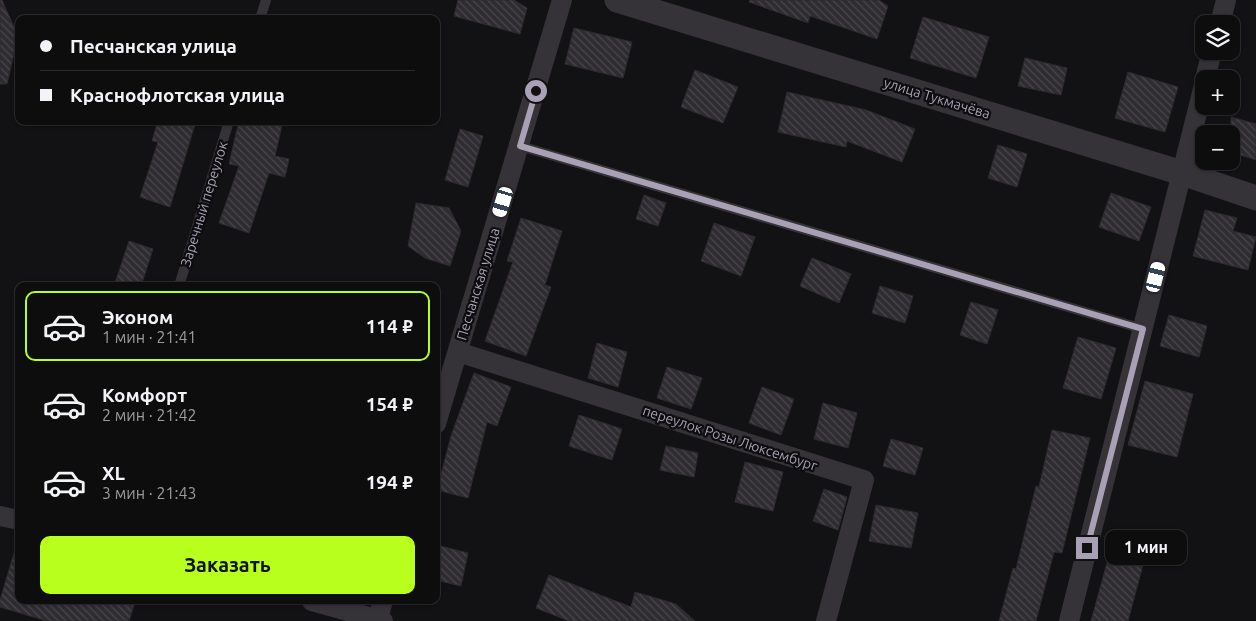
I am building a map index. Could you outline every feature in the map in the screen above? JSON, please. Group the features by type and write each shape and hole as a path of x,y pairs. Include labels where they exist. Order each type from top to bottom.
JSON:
{"street":[{"name":"Песчанская улица","path":"440,411 562,0"},
{"name":"улица Тукмачёва","path":"617,0 1182,172 1256,198"},
{"path":"1222,15 1226,0"},
{"path":"1069,621 1197,115"},
{"name":"переулок Розы Люксембург","path":"458,352 864,480 826,621"},
{"path":"0,516 15,519"},
{"path":"326,604 380,616"}],"lane":[{"path":"261,15 266,0"},
{"name":"Заречный переулок","path":"180,282 228,125"},
{"path":"520,146 1143,329"}],"building":[{"path":"0,0 2,0 15,29 15,49 7,84 0,84"},
{"path":"458,0 514,0 527,8 520,34 454,16"},
{"path":"750,0 879,0 888,6 877,39 810,16 808,23 749,2"},
{"path":"923,17 989,37 976,78 910,58"},
{"path":"574,28 632,42 623,78 565,64"},
{"path":"1025,58 1067,68 1061,95 1018,86"},
{"path":"695,70 738,87 723,123 681,107"},
{"path":"1128,72 1178,87 1165,132 1115,118"},
{"path":"787,92 866,110 915,129 902,162 847,141 846,147 778,132"},
{"path":"1231,117 1256,124 1256,160 1240,155 1240,125 1231,125"},
{"path":"157,125 195,125 170,207 140,197 158,142 152,141"},
{"path":"238,125 282,125 275,156 289,159 285,177 269,173 249,233 219,223 239,166 229,164"},
{"path":"460,129 483,136 468,187 445,180"},
{"path":"998,145 1027,154 1017,187 988,178"},
{"path":"1111,193 1151,207 1139,241 1099,227"},
{"path":"644,195 666,203 658,226 636,219"},
{"path":"416,203 449,208 461,231 450,266 425,258 408,246"},
{"path":"1205,210 1237,218 1233,231 1256,237 1248,270 1193,256"},
{"path":"521,218 562,231 545,285 551,287 526,356 485,341 513,262 507,261"},
{"path":"714,223 755,237 741,276 701,261"},
{"path":"129,241 153,249 142,282 115,282"},
{"path":"812,258 851,274 839,303 800,286"},
{"path":"880,286 913,296 905,323 872,313"},
{"path":"971,302 998,310 987,344 960,335"},
{"path":"1169,315 1207,326 1199,357 1160,346"},
{"path":"1078,337 1116,348 1101,399 1063,388"},
{"path":"597,343 627,352 618,387 588,378"},
{"path":"667,367 702,378 691,409 657,398"},
{"path":"474,373 511,387 497,426 487,422 468,498 440,491 440,478 451,436"},
{"path":"1145,381 1193,394 1177,457 1128,445"},
{"path":"762,387 794,399 781,435 749,423"},
{"path":"823,403 857,413 848,448 814,439"},
{"path":"579,415 622,429 612,460 569,446"},
{"path":"1052,430 1090,438 1062,553 1054,552 1036,621 999,621 1013,568 1016,569 1036,486 1039,487"},
{"path":"891,439 923,448 915,475 883,466"},
{"path":"666,446 698,453 694,477 660,470"},
{"path":"745,462 783,472 773,511 735,502"},
{"path":"824,489 847,497 838,530 813,521"},
{"path":"876,505 918,513 911,548 869,541"},
{"path":"440,546 468,553 461,586 440,581"},
{"path":"1110,552 1144,561 1128,621 1091,621"},
{"path":"14,553 15,604 134,605 129,621 47,621 0,607 0,600"},
{"path":"549,575 631,607 635,592 676,604 695,621 569,621 536,608"}],"route":[{"path":"536,91 520,146 1143,329 1087,548"}]}
